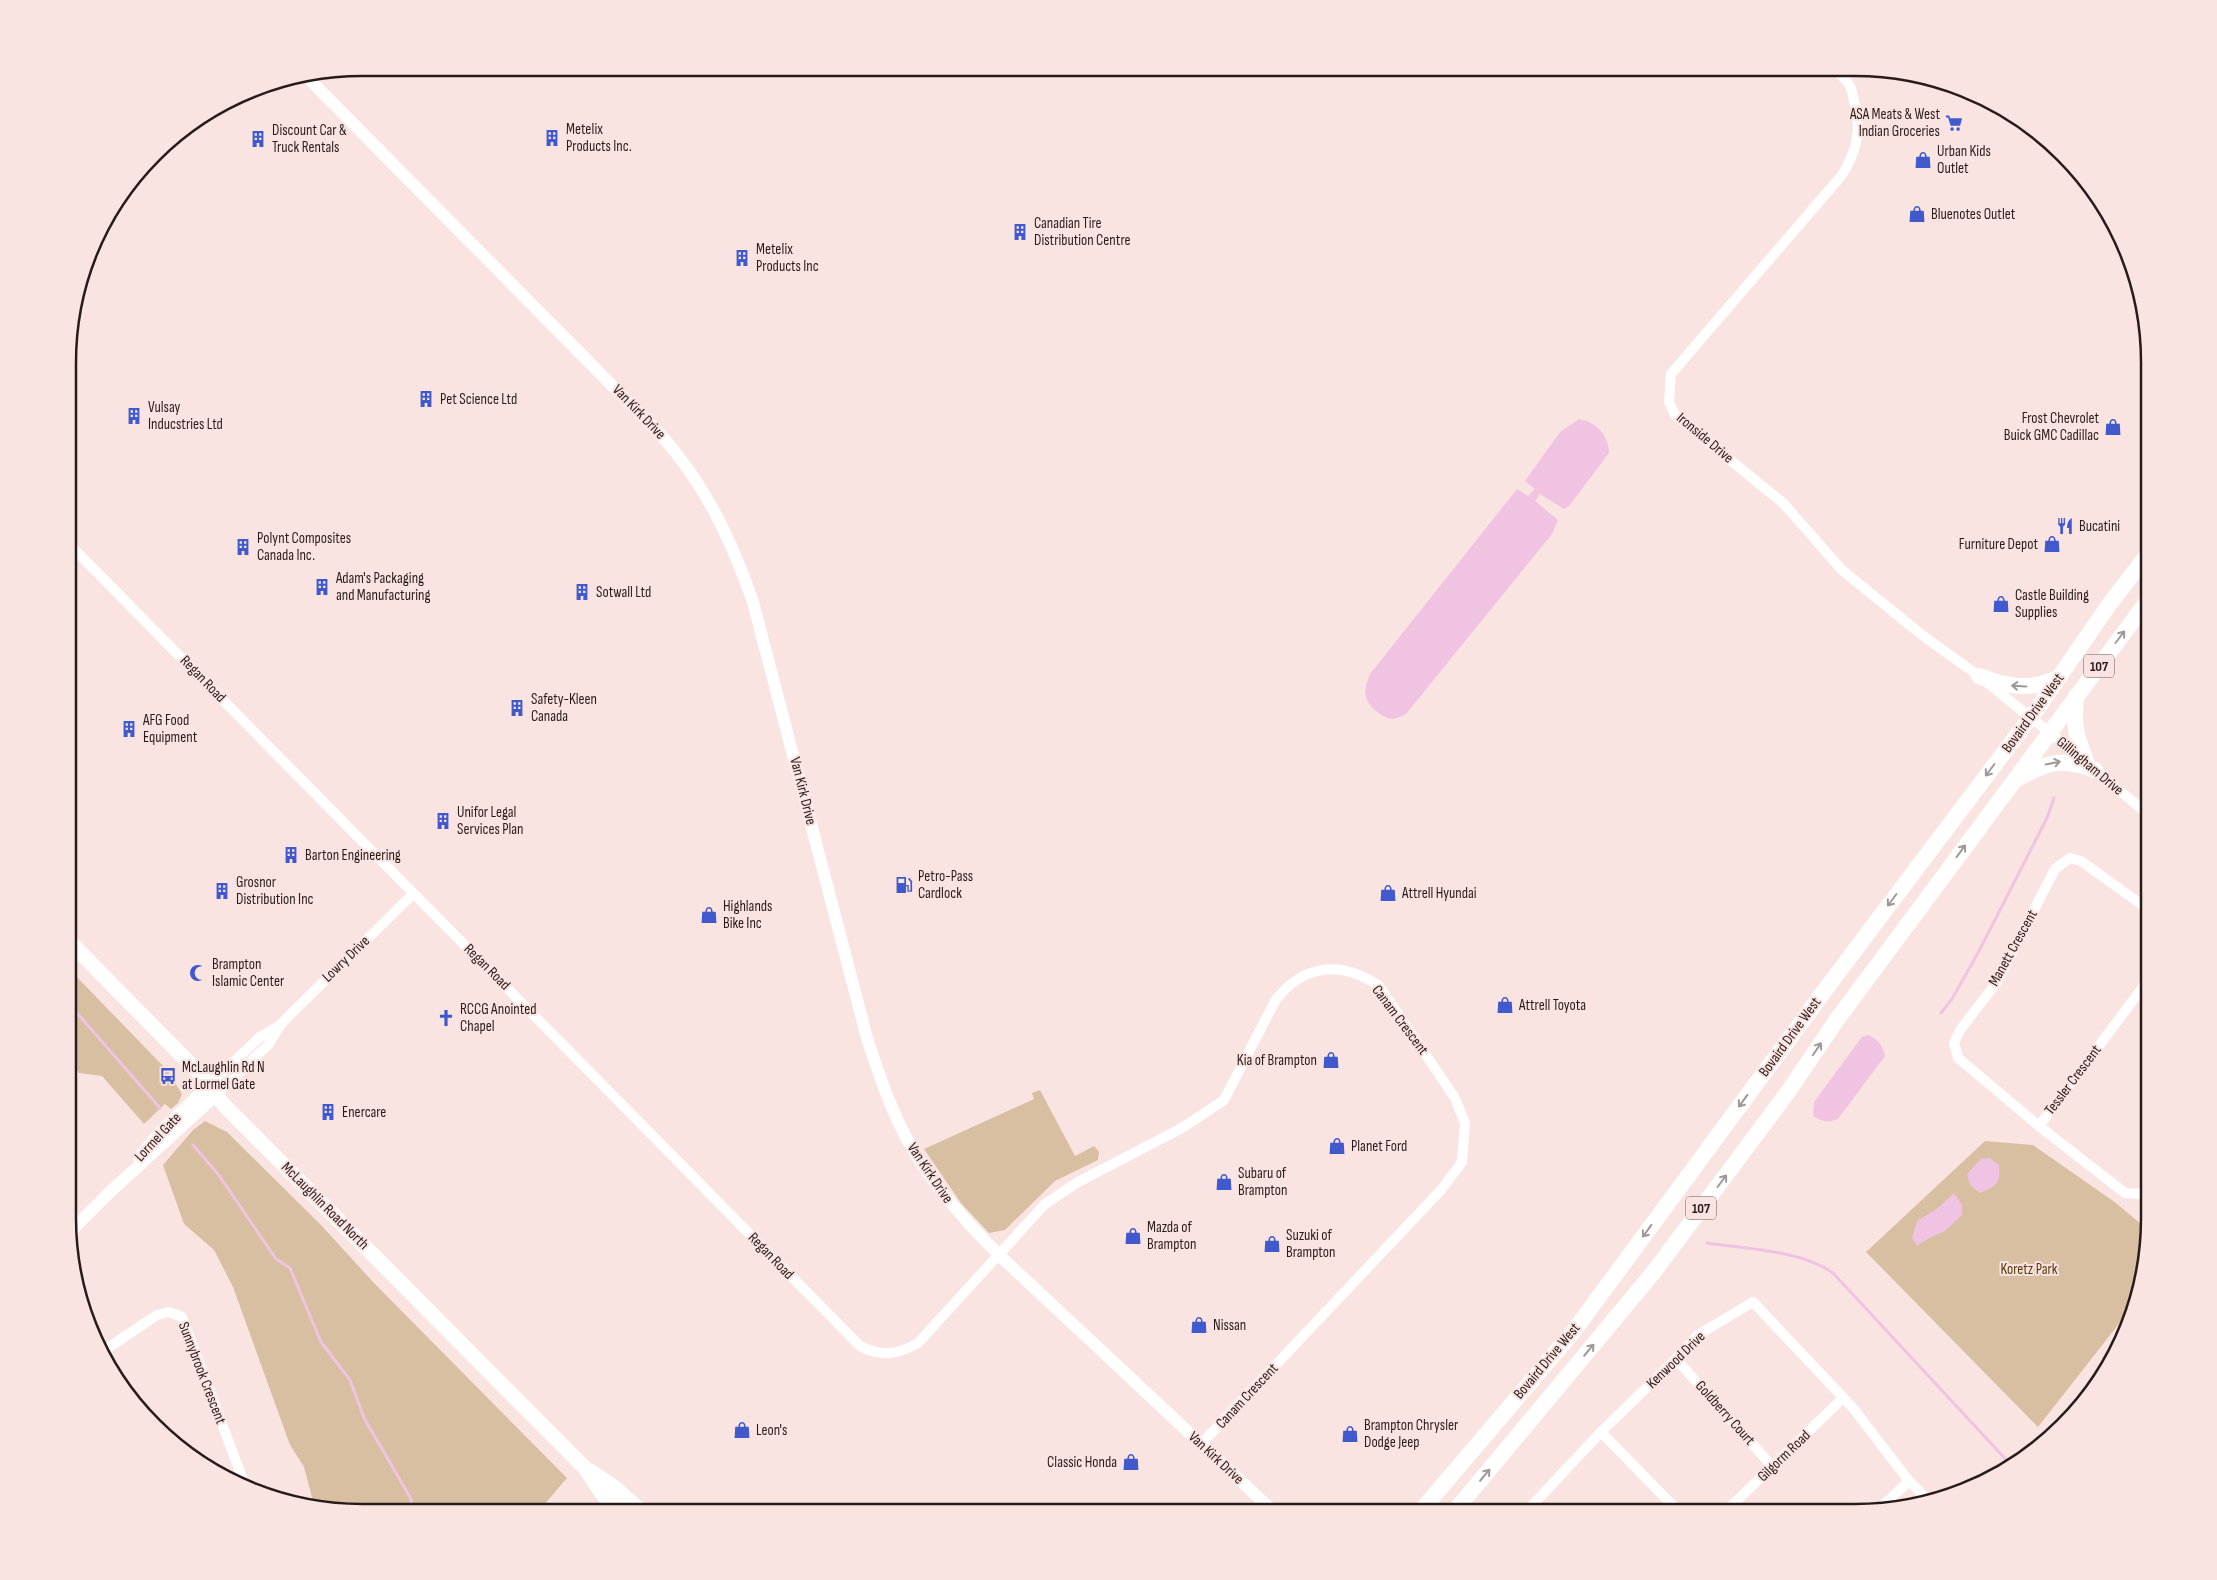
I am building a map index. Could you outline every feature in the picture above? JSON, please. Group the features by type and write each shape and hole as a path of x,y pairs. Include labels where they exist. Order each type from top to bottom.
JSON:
{"main road":[{"name":"Bovaird Drive West","path":"1427,1504 1573,1332 1822,993 2030,717 2111,602 2141,563"},
{"name":"Bovaird Drive West","path":"1461,1504 1652,1273 1788,1092 1836,1020 2048,732 2141,610"},
{"path":"1979,676 1998,684 2024,687 2046,683 2059,677"},
{"path":"2076,696 2074,720 2076,734 2091,767"},
{"path":"2013,781 2041,766 2059,762 2091,767"},
{"name":"McLaughlin Road North","path":"76,948 199,1073 242,1124 585,1468 612,1504"},
{"name":"McLaughlin Road North","path":"585,1468 614,1487 633,1504"}],"street":[{"name":"Ironside Drive","path":"1841,76 1850,86 1859,126 1852,160 1842,175 1670,374 1669,402 1675,415 1783,503 1842,570 1922,635 1979,676 2030,717"},
{"name":"Van Kirk Drive","path":"311,81 654,427 674,449 700,486 736,554 753,602 862,1020 881,1082 903,1131 921,1164 959,1214 999,1255 1265,1504"},
{"name":"Regan Road","path":"76,551 860,1346 869,1351 885,1355 902,1352 918,1343 999,1255"},
{"name":"Gillingham Drive","path":"2030,717 2141,808"},
{"name":"Manett Crescent","path":"2039,1126 1958,1058 1954,1043 1960,1030 1997,982 2055,869 2070,858 2081,861 2141,904"},
{"name":"Lowry Drive","path":"213,1090 260,1037 281,1024 413,894"},
{"name":"Canam Crescent","path":"999,1255 1046,1204 1078,1182 1182,1128 1224,1100 1275,1001 1284,989 1305,974 1333,968 1364,975 1379,986 1455,1098 1465,1123 1462,1162 1441,1190 1201,1444"},
{"name":"Tessler Crescent","path":"2141,990 2039,1126 2125,1193 2141,1193"},
{"name":"Lormel Gate","path":"76,1226 110,1192 160,1132 213,1090"},
{"name":"Kenwood Drive","path":"1536,1504 1601,1432 1676,1360 1698,1335 1753,1302 1843,1398 1909,1481 1923,1495"},
{"name":"Sunnybrook Crescent","path":"108,1348 157,1315 169,1312 182,1317 242,1477"},
{"name":"Goldberry Court","path":"1676,1360 1774,1467"},
{"name":"Gilgorm Road","path":"1734,1504 1843,1398"},
{"path":"1601,1432 1671,1504"},
{"path":"1888,1502 1909,1481"}],"green space":[{"path":"76,976 168,1071 182,1094 178,1103 171,1109 165,1104 144,1124 102,1076 79,1073 76,1068"},
{"path":"1040,1090 1075,1156 1094,1146 1099,1152 1098,1160 1055,1181 1005,1230 989,1233 961,1203 924,1149 1034,1099 1032,1093"},
{"path":"205,1121 227,1132 321,1225 374,1283 567,1478 545,1504 362,1504 312,1499 304,1467 290,1445 233,1287 214,1250 184,1224 163,1165 193,1130"},
{"name":"Koretz Park","path":"1985,1141 2033,1145 2116,1203 2141,1224 2135,1274 2122,1319 2038,1427 1866,1252"}],"shaded area":[{"path":"1579,419 1591,423 1601,431 1607,441 1609,453 1569,506 1564,509 1540,494 1535,501 1558,520 1552,534 1406,714 1393,719 1381,715 1372,707 1365,694 1370,674 1517,489 1528,496 1535,489 1525,481 1560,432"},
{"path":"1868,1035 1880,1043 1885,1056 1838,1119 1831,1121 1819,1120 1813,1116 1814,1102 1862,1037"},
{"path":"1990,1158 1999,1165 1998,1180 1994,1186 1980,1193 1970,1185 1967,1174 1981,1159"},
{"path":"1954,1193 1962,1205 1962,1215 1945,1231 1917,1246 1912,1238 1917,1221 1938,1208"}],"waterway":[{"path":"1941,1013 1952,999 1979,951 2047,818 2054,798"},
{"path":"76,1012 160,1108"},
{"path":"193,1145 218,1174 276,1259 290,1268 321,1342 350,1380 364,1418 410,1497 412,1504"},
{"path":"1707,1243 1789,1255 1820,1265 1833,1273 2007,1460"}],"place":[{"name":"ASA Meats & West Indian Groceries","path":"1954,123"},
{"name":"Metelix Products Inc.","path":"552,138"},
{"name":"Discount Car & Truck Rentals","path":"258,139"},
{"name":"Urban Kids Outlet","path":"1923,160"},
{"name":"Bluenotes Outlet","path":"1917,214"},
{"name":"Canadian Tire Distribution Centre","path":"1020,232"},
{"name":"Metelix Products Inc","path":"742,258"},
{"name":"Pet Science Ltd","path":"426,399"},
{"name":"Vulsay Inducstries Ltd","path":"134,416"},
{"name":"Frost Chevrolet Buick GMC Cadillac","path":"2113,427"},
{"name":"Bucatini","path":"2065,526"},
{"name":"Furniture Depot","path":"2052,544"},
{"name":"Polynt Composites Canada Inc.","path":"243,547"},
{"name":"Adam's Packaging and Manufacturing","path":"322,587"},
{"name":"Sotwall Ltd","path":"582,592"},
{"name":"Castle Building Supplies","path":"2001,604"},
{"name":"Safety-Kleen Canada","path":"517,708"},
{"name":"AFG Food Equipment","path":"129,729"},
{"name":"Unifor Legal Services Plan","path":"443,821"},
{"name":"Barton Engineering","path":"291,855"},
{"name":"Petro-Pass Cardlock","path":"904,885"},
{"name":"Grosnor Distribution Inc","path":"222,891"},
{"name":"Attrell Hyundai","path":"1388,893"},
{"name":"Highlands Bike Inc","path":"709,915"},
{"name":"Brampton Islamic Center","path":"198,973"},
{"name":"Attrell Toyota","path":"1505,1005"},
{"name":"RCCG Anointed Chapel","path":"446,1018"},
{"name":"Kia of Brampton","path":"1331,1060"},
{"name":"McLaughlin Rd N at Lormel Gate","path":"168,1076"},
{"name":"Enercare","path":"328,1112"},
{"name":"Planet Ford","path":"1337,1146"},
{"name":"Subaru of Brampton","path":"1224,1182"},
{"name":"Mazda of Brampton","path":"1133,1236"},
{"name":"Suzuki of Brampton","path":"1272,1244"},
{"name":"Nissan","path":"1199,1325"},
{"name":"Leon's","path":"742,1430"},
{"name":"Brampton Chrysler Dodge Jeep","path":"1350,1434"},
{"name":"Classic Honda","path":"1131,1462"}]}
